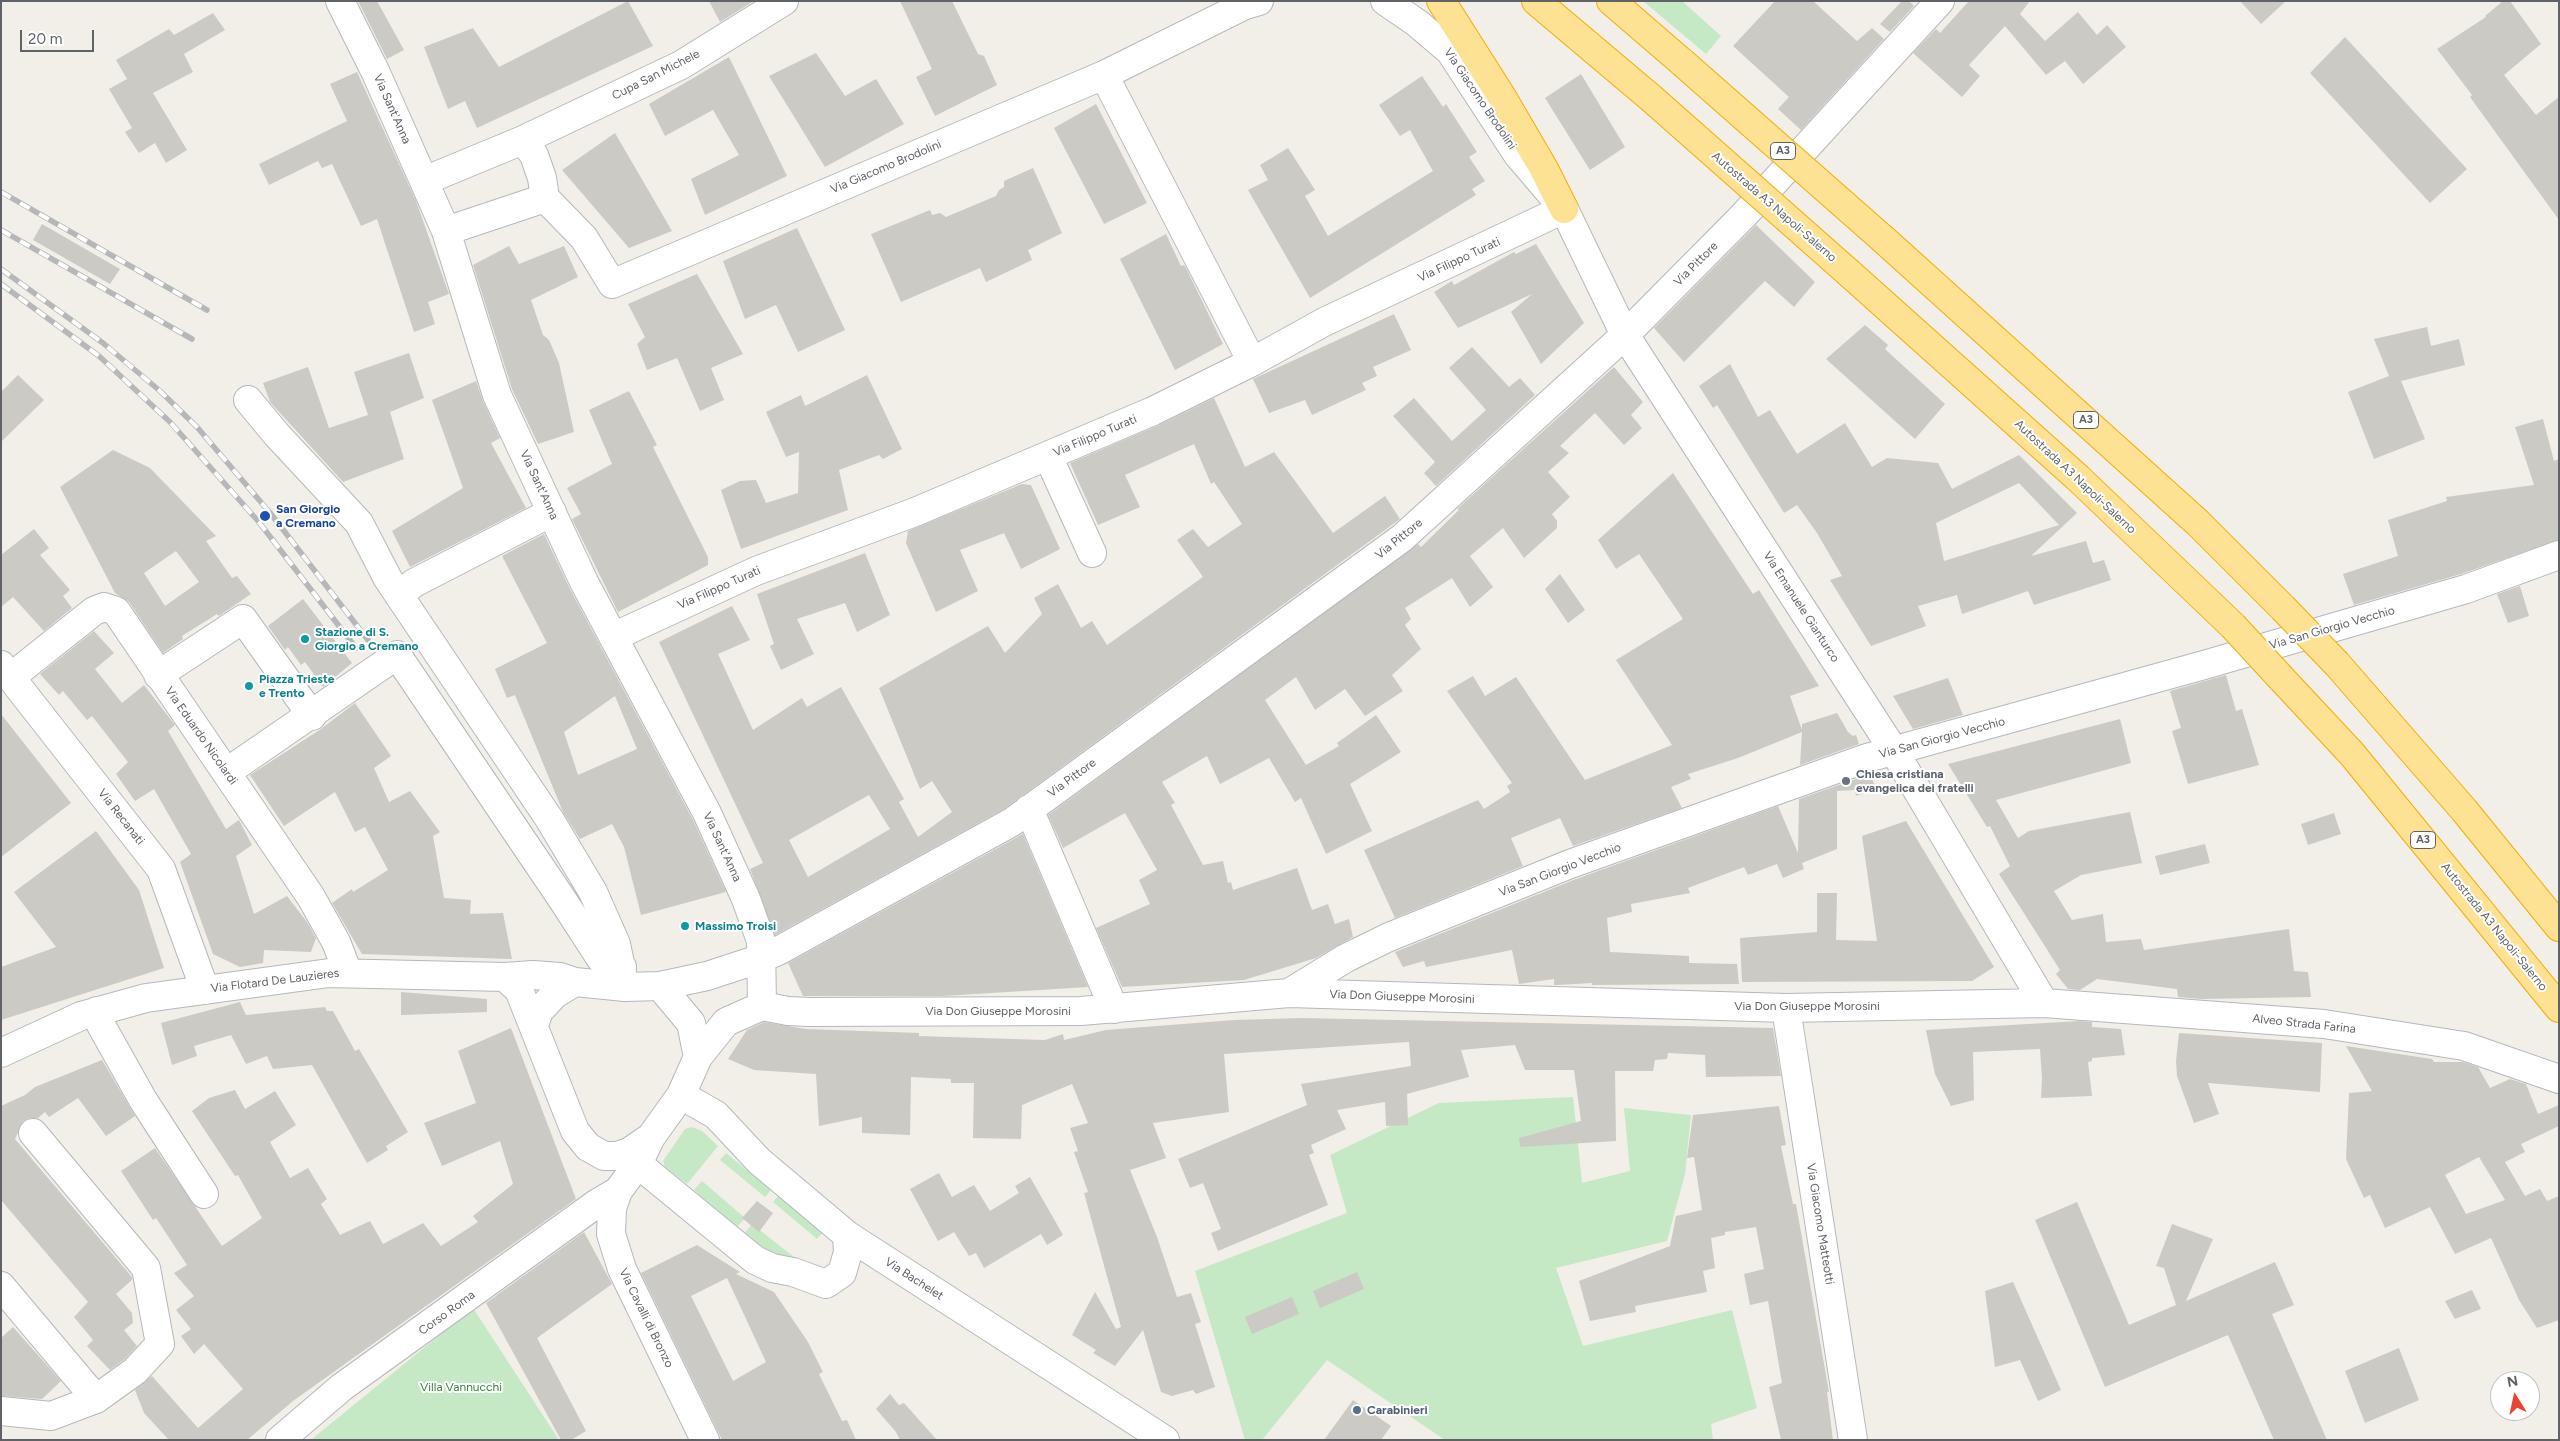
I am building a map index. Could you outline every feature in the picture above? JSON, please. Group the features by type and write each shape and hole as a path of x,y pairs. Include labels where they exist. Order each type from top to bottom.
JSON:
{"highway":[{"path":"1441,1 1502,97 1544,169 1564,209"},
{"name":"Autostrada A3 Napoli-Salerno","path":"1536,1 1651,98 2078,478 2233,626 2352,754 2559,1008"},
{"name":"A3","path":"1611,1 1683,62 1883,239 2198,523 2337,664 2464,810 2559,928"}],"street":[{"name":"Via Sant'Anna","path":"340,1 376,73 446,231 497,395 613,637 707,813 746,900 761,941 762,1006"},
{"name":"Cupa San Michele","path":"424,181 523,140 680,65 784,1"},
{"name":"Via Giacomo Brodolini","path":"545,198 584,238 612,284 1104,75 1245,5 1260,1"},
{"name":"Via Giacomo Brodolini","path":"1385,1 1417,23 1450,52 1518,155 1564,209"},
{"name":"Via Pittore","path":"660,986 707,976 762,958 1012,822 1402,538 1625,335 1744,216 1940,1"},
{"path":"1104,75 1252,362"},
{"path":"446,231 545,198 542,178 534,155 523,140"},
{"name":"Via Emanuele Gianturco","path":"1564,209 1625,335 1894,751 2044,1003"},
{"name":"Via Filippo Turati","path":"613,637 756,571 915,512 1153,411 1252,362 1324,322 1564,209"},
{"path":"248,400 276,435 359,523 388,579 550,820 592,892 616,944 623,977"},
{"path":"1048,456 1092,553"},
{"path":"399,595 414,583 552,512"},
{"name":"Via San Giorgio Vecchio","path":"1289,993 1346,958 1425,922 1588,858 1867,758 2466,589 2559,555"},
{"name":"Via Eduardo Nicolardi","path":"6,671 94,611 104,607 116,611 311,897 336,942 348,973"},
{"path":"158,674 243,618 312,716"},
{"path":"227,772 312,716 349,686 397,655 601,960 623,977"},
{"name":"Via Recanati","path":"6,671 161,869 205,990"},
{"path":"1029,809 1114,1009"},
{"name":"Via Flotard De Lauzieres","path":"1,1053 81,1016 146,998 329,972 560,977 583,983"},
{"path":"505,977 519,990 575,1131 588,1147 604,1156 617,1156 629,1152 651,1137"},
{"path":"534,1025 539,1012 555,994 583,983 623,977 660,986 692,1023 698,1057"},
{"name":"Via Don Giuseppe Morosini","path":"762,1006 788,1011 809,1012 1114,1009 1289,993 1786,1008 2044,1003"},
{"name":"Alveo Strada Farina","path":"2044,1003 2324,1024 2464,1046 2559,1078"},
{"path":"618,1191 638,1164 651,1137 681,1095 698,1057 726,1022 762,1006"},
{"name":"Via Giacomo Matteotti","path":"1786,1008 1853,1440"},
{"path":"97,1011 101,1025 143,1100 204,1194"},
{"name":"Via Bachelet","path":"681,1095 716,1115 759,1161 847,1235 1165,1440"},
{"path":"1,1411 51,1416 96,1399 135,1372 160,1344 146,1268 33,1133"},
{"path":"638,1164 755,1260 772,1268 793,1272 826,1284 842,1273 848,1252 847,1235"},
{"name":"Corso Roma","path":"280,1440 342,1387 596,1204 618,1191"},
{"name":"Via Cavalli di Bronzo","path":"618,1191 612,1208 611,1234 622,1269 705,1440"},
{"path":"1,1286 96,1399"}],"green space":[{"path":"1643,1 1682,1 1721,36 1706,54"},
{"path":"1573,1097 1582,1183 1630,1171 1624,1108 1691,1115 1685,1174 1667,1241 1556,1268 1583,1346 1732,1310 1757,1408 1711,1424 1713,1440 1445,1440 1327,1360 1262,1440 1245,1440 1195,1271 1347,1213 1330,1155 1439,1103"},
{"path":"692,1127 702,1131 718,1146 687,1184 665,1167 663,1161 685,1129"},
{"path":"726,1153 771,1190 765,1197 720,1160"},
{"path":"702,1181 745,1218 737,1227 694,1190"},
{"path":"779,1195 823,1232 817,1239 773,1202"},
{"path":"752,1224 799,1261 773,1255 745,1233"},
{"name":"Villa Vannucchi","path":"473,1308 559,1440 311,1440 323,1430"}],"building":[{"path":"358,1 377,1 404,50 387,59"},
{"path":"628,1 653,46 477,128 465,101 448,109 424,47 473,28 499,67"},
{"path":"709,1 754,1 720,22"},
{"path":"900,1 952,1 978,54 984,56 997,85 935,116 916,77 932,69"},
{"path":"1775,1 1813,1 1857,41 1872,28 1884,39 1801,130 1778,109 1789,97 1733,46"},
{"path":"1902,1 1909,1 1914,6 1890,32 1880,24"},
{"path":"1969,1 2030,1 2020,14 2045,41 2078,12 2097,35 2107,25 2126,47 2083,84 2065,61 2046,75 2005,26 1969,65 1980,76 1962,97 1913,53 1936,29 1940,33"},
{"path":"2240,1 2286,1 2261,24"},
{"path":"2503,1 2510,1 2541,44 2504,75 2536,115 2559,97 2559,220 2470,97 2472,95 2437,49 2486,17"},
{"path":"213,13 225,30 184,54 193,72 153,93 187,150 166,163 155,143 139,153 125,132 132,128 109,89 127,79 116,60 169,29 174,35"},
{"path":"2345,37 2467,169 2430,203 2310,73"},
{"path":"816,53 845,96 876,79 904,124 825,167 769,76"},
{"path":"729,57 787,176 705,215 691,179 739,155 713,110 665,136 649,104"},
{"path":"357,72 416,201 449,294 428,302 435,324 414,332 377,219 361,226 332,164 322,168 318,161 269,185 259,164 347,121 330,84"},
{"path":"1581,74 1625,147 1590,170 1545,98"},
{"path":"1422,76 1443,107 1446,104 1477,152 1469,157 1485,181 1472,189 1476,195 1310,298 1248,190 1268,180 1260,165 1288,148 1315,190 1305,196 1328,236 1433,171 1410,130 1400,136 1379,105"},
{"path":"1096,104 1147,203 1104,224 1054,128"},
{"path":"615,133 672,231 629,248 562,170"},
{"path":"1033,168 1062,233 1028,250 1032,260 986,282 980,268 901,302 871,234 930,210 932,215 940,213 946,217 996,196 999,190 1004,187 1004,181"},
{"path":"42,224 120,269 110,284 33,240"},
{"path":"1756,225 1815,282 1794,307 1765,281 1684,362 1654,328"},
{"path":"797,228 845,330 798,352 776,305 745,319 723,261"},
{"path":"1166,234 1181,266 1184,265 1186,268 1223,344 1175,370 1120,259"},
{"path":"1536,244 1584,323 1541,364 1511,312 1532,294 1458,328 1434,292 1452,281 1454,285 1514,252 1516,254"},
{"path":"509,246 519,264 564,246 578,277 531,300 543,335 549,340 559,363 574,432 538,444 512,389 473,265"},
{"path":"697,274 743,354 711,368 724,400 700,411 677,358 647,370 637,344 645,337 628,304"},
{"path":"1394,314 1411,350 1373,367 1377,376 1362,383 1366,390 1312,415 1305,400 1269,413 1253,379"},
{"path":"1865,325 1888,345 1885,349 1945,404 1915,439 1826,359"},
{"path":"2427,327 2431,346 2459,339 2465,365 2401,381 2425,439 2374,459 2348,392 2389,376 2374,339"},
{"path":"1472,347 1509,387 1520,378 1535,395 1436,486 1424,473 1435,462 1393,416 1414,398 1452,441 1486,410 1449,368"},
{"path":"409,353 424,398 390,412 404,459 343,482 270,402 263,383 308,367 329,428 368,415 354,372"},
{"path":"1730,364 1758,417 1770,410 1797,454 1845,423 1872,467 1887,458 1938,463 1952,489 2019,455 2077,513 2031,556 2086,541 2093,563 2104,560 2111,580 2034,605 2028,591 1962,614 1957,595 1918,606 1926,626 1871,646 1830,580 1842,576 1817,533 1797,505 1784,513 1717,405 1713,408 1699,386","holes":["2019,483 2059,525 1944,561 1936,523"]},
{"path":"1614,367 1643,402 1631,415 1642,428 1624,445 1595,413 1560,446 1569,453 1548,472 1570,497 1552,514 1557,521 1557,528 1524,558 1503,528 1470,556 1493,587 1470,607 1452,578 1405,608 1411,619 1405,625 1421,649 1392,675 1403,691 1365,716 1345,689 1315,710 1296,677 1265,700 1306,765 1339,746 1337,743 1376,715 1401,752 1350,784 1372,831 1326,854 1301,798 1295,802 1269,758 1220,784 1207,756 1162,782 1175,803 1171,805 1203,865 1223,861 1228,883 1231,882 1233,890 1297,868 1312,910 1328,904 1335,924 1349,919 1353,937 1316,958 1244,980 1122,987 1096,928 1150,904 1139,880 1157,870 1125,813 1063,848 1048,815 1418,544 1421,547 1459,510 1457,509"},
{"path":"18,375 44,400 1,442 1,392"},
{"path":"867,375 902,449 883,459 879,455 839,470 848,510 741,549 721,490 740,481 756,480 766,503 798,493 799,452 786,457 766,412 801,395 805,406"},
{"path":"476,381 500,438 491,443 526,508 410,567 392,531 463,488 432,400"},
{"path":"629,391 657,445 653,447 708,557 708,565 618,612 572,519 581,514 567,488 612,464 589,410"},
{"path":"1214,398 1245,467 1274,452 1333,533 1385,496 1400,519 1004,809 775,935 750,869 763,863 659,642 732,606 750,640 718,654 753,730 802,698 807,707 841,687 904,799 899,802 918,837 952,812 932,781 920,789 879,688 988,626 1005,653 1042,614 1034,598 1058,584 1081,628 1092,621 1107,645 1203,577 1177,540 1193,529 1208,547 1242,524 1214,482 1211,484 1194,444 1125,475 1140,507 1098,525 1070,463 1159,425","holes":["869,795 890,829 808,877 789,840"]},
{"path":"2543,419 2554,461 2559,459 2559,540 2461,574 2354,605 2343,574 2398,556 2388,520 2447,501 2446,497 2534,485 2515,427"},
{"path":"113,450 150,468 216,536 206,541 232,578 237,576 251,594 219,616 217,614 182,636 183,639 163,653 129,602 115,593 60,487","holes":["176,551 199,582 165,606 144,573"]},
{"path":"1673,473 1753,594 1759,590 1819,686 1790,696 1802,730 1802,724 1837,713 1848,732 1853,736 1856,735 1859,744 1800,765 1802,732 1738,758 1688,774 1691,779 1671,787 1682,808 1573,846 1560,818 1511,838 1523,866 1395,918 1364,850 1478,800 1484,809 1510,792 1507,786 1512,783 1447,691 1473,676 1485,696 1516,677 1585,780 1672,745 1616,660 1683,619 1639,554 1616,569 1598,540"},
{"path":"1022,484 1031,485 1060,549 1021,569 1004,533 960,550 978,591 936,612 906,543 908,531"},
{"path":"34,529 49,548 40,555 70,590 63,596 72,608 44,631 13,597 1,607 1,555"},
{"path":"544,534 570,589 693,820 726,892 641,915 624,847 612,824 580,839 563,812 515,695 507,698 495,669 547,643 502,556","holes":["615,696 637,749 578,775 564,732"]},
{"path":"865,553 890,615 857,632 845,603 797,619 814,654 781,670 770,646 774,644 757,594"},
{"path":"1560,574 1585,610 1568,623 1545,589"},
{"path":"2520,586 2529,616 2508,623 2497,594"},
{"name":"Stazione di S. Giorgio a Cremano","path":"303,599 352,663 323,687 305,662 301,665 288,647 285,650 268,626"},
{"path":"94,631 114,653 95,669 122,703 144,685 175,725 168,731 226,829 239,820 252,845 236,856 254,914 287,896 307,922 316,938 311,952 264,950 263,963 240,967 213,954 180,862 191,854 154,789 135,801 116,774 128,762 92,716 87,720 63,691 59,695 40,674"},
{"path":"2226,675 2236,711 2242,709 2259,765 2188,784 2172,731 2181,728 2170,691"},
{"path":"1948,678 1963,715 1913,729 1893,696"},
{"path":"355,703 391,756 374,768 389,802 410,791 440,832 433,836 444,898 471,900 470,914 503,913 512,959 362,954 332,903 352,889 353,892 388,870 365,827 355,832 335,792 284,826 250,775 321,729"},
{"path":"1,714 71,803 1,857"},
{"path":"2120,719 2131,763 1996,800 2018,838 2029,831 2130,812 2142,863 2081,875 2054,891 2072,920 2103,914 2106,942 2141,939 2144,950 2289,929 2294,971 2308,972 2311,997 2201,999 2178,997 2177,989 2097,979 2080,990 2068,989 2056,974 2060,970 1999,874 2010,866 1990,826 1987,827 1948,764"},
{"path":"1870,774 1876,789 1856,796 1855,790 1837,791 1837,849 1802,863 1804,869 1783,878 1777,864 1748,875 1744,867 1688,888 1690,893 1631,904 1632,912 1607,918 1610,952 1689,956 1689,963 1737,964 1739,984 1592,985 1592,983 1554,985 1554,979 1519,984 1512,950 1426,967 1424,961 1403,967 1395,952 1576,879 1778,806 1798,853 1799,799"},
{"path":"2334,813 2341,834 2308,845 2301,824"},
{"path":"1906,821 1994,967 1972,981 1742,982 1740,938 1817,932 1817,893 1837,893 1836,940 1877,941 1862,836"},
{"path":"96,831 139,890 164,968 1,1020 1,967 56,947 14,892"},
{"path":"1023,834 1088,987 943,996 803,996 788,963"},
{"path":"2205,844 2210,863 2160,875 2155,856"},
{"path":"401,992 487,999 487,1012 401,1015"},
{"path":"240,1002 246,1015 325,1007 327,1011 333,1011 355,1051 359,1049 408,1132 386,1146 388,1150 367,1163 312,1065 273,1069 267,1056 246,1064 231,1035 194,1046 197,1056 172,1065 161,1023"},
{"path":"1302,1018 1773,1028 1781,1076 1706,1077 1705,1055 1668,1053 1667,1059 1655,1060 1653,1071 1615,1071 1616,1141 1520,1147 1519,1138 1581,1121 1574,1070 1525,1070 1515,1045 1461,1050 1469,1077 1407,1094 1408,1125 1386,1126 1385,1102 1337,1110 1346,1129 1311,1145 1314,1153 1309,1155 1328,1205 1218,1251 1211,1233 1221,1229 1203,1183 1190,1188 1178,1159 1307,1105 1301,1084 1411,1066 1409,1042 1224,1054 1229,1112 1153,1123 1166,1158 1130,1170 1157,1237 1177,1297 1191,1293 1201,1322 1195,1324 1215,1387 1196,1394 1193,1390 1172,1396 1161,1392 1143,1330 1115,1366 1093,1353 1096,1350 1072,1335 1095,1292 1116,1329 1121,1327 1084,1193 1088,1192 1074,1152 1078,1151 1070,1128 1088,1123 1072,1084 1022,1105 1021,1139 973,1138 974,1083 951,1083 951,1079 911,1077 910,1135 862,1133 862,1117 819,1126 816,1074 754,1070 728,1059 747,1030 764,1022 806,1029 919,1033 919,1036 1045,1040 1063,1034 1064,1040 1106,1030 1234,1020"},
{"path":"2080,1021 2092,1022 2092,1027 2121,1029 2125,1055 2092,1058 2092,1061 2088,1062 2092,1096 2041,1098 2040,1049 1973,1052 1974,1100 1951,1106 1935,1074 1926,1030"},
{"path":"511,1028 576,1199 293,1401 247,1440 169,1440 144,1413 135,1390 152,1376 198,1428 243,1389 204,1344 194,1354 181,1336 191,1329 176,1310 194,1296 174,1273 187,1265 156,1218 153,1220 121,1171 155,1148 222,1246 262,1218 238,1175 235,1176 192,1111 209,1098 235,1090 245,1109 275,1091 296,1125 270,1142 290,1178 308,1168 327,1199 321,1204 340,1235 370,1221 383,1244 423,1223 441,1246 478,1222 473,1216 513,1184 500,1141 442,1166 424,1123 476,1103 458,1051"},
{"path":"2179,1033 2322,1043 2320,1092 2208,1083 2219,1114 2194,1123 2177,1076 2176,1061"},
{"path":"2346,1046 2432,1059 2434,1062 2463,1062 2478,1067 2490,1088 2510,1079 2526,1084 2538,1114 2559,1105 2559,1126 2521,1144 2525,1152 2505,1162 2525,1196 2540,1189 2547,1201 2559,1196 2559,1320 2537,1328 2519,1300 2491,1238 2455,1254 2430,1207 2385,1228 2370,1195 2364,1198 2346,1159 2349,1093 2372,1091","holes":["2479,1157 2505,1200 2466,1214 2445,1175"]},
{"path":"102,1060 135,1116 106,1136 78,1098 49,1117 45,1112 38,1118 30,1118 23,1121 15,1139 132,1277 132,1280 116,1294 132,1313 133,1323 124,1330 137,1346 125,1359 110,1370 87,1346 93,1340 74,1317 88,1302 1,1200 1,1106 25,1095 35,1087"},
{"path":"1779,1106 1786,1145 1781,1146 1793,1204 1796,1204 1829,1392 1827,1392 1833,1440 1781,1440 1769,1387 1782,1383 1768,1301 1750,1305 1744,1274 1764,1269 1756,1227 1725,1232 1725,1235 1711,1238 1715,1268 1703,1271 1707,1292 1635,1306 1636,1312 1590,1321 1579,1281 1670,1246 1676,1216 1702,1210 1694,1157 1687,1158 1693,1115"},
{"path":"939,1173 952,1197 974,1185 990,1211 1019,1193 1015,1186 1030,1177 1063,1235 1047,1245 1041,1234 984,1268 976,1253 969,1256 954,1232 938,1241 910,1189"},
{"path":"757,1201 773,1213 759,1232 742,1218"},
{"path":"2077,1202 2129,1325 2176,1305 2164,1268 2156,1266 2172,1224 2213,1239 2186,1301 2275,1262 2294,1305 2272,1314 2327,1440 2274,1440 2228,1335 2105,1387 2035,1220"},
{"path":"584,1232 612,1284 537,1338 586,1431 571,1440 561,1440 486,1303"},
{"path":"697,1245 740,1272 736,1274 774,1292 808,1342 823,1372 819,1374 842,1421 847,1420 856,1440 722,1440 641,1273","holes":["727,1278 766,1362 733,1381 691,1296"]},
{"path":"1357,1272 1364,1289 1320,1308 1313,1291"},
{"path":"2013,1282 2061,1390 2038,1401 2020,1360 1995,1367 1985,1291"},
{"path":"2472,1290 2481,1309 2455,1319 2445,1301"},
{"path":"1292,1297 1299,1314 1252,1334 1245,1317"},
{"path":"13,1327 61,1381 42,1399 1,1396 1,1338"},
{"path":"2399,1348 2419,1400 2365,1423 2345,1371"},
{"path":"890,1394 899,1405 904,1403 937,1440 900,1440 896,1432 876,1409"},
{"name":"Carabinieri","path":"1353,1400 1391,1426 1381,1440 1324,1440"}],"railway":[{"path":"1,192 207,310"},
{"path":"1,230 192,339"},
{"path":"1,269 103,343 160,391 197,427 271,514 368,640"},
{"path":"1,284 99,356 170,422 258,521 356,648"}],"place":[{"name":"San Giorgio a Cremano","path":"265,516"},
{"name":"Stazione di S. Giorgio a Cremano","path":"305,639"},
{"name":"Piazza Trieste e Trento","path":"249,686"},
{"name":"Chiesa cristiana evangelica dei fratelli","path":"1846,781"},
{"name":"Massimo Troisi","path":"685,926"},
{"name":"Carabinieri","path":"1357,1410"}]}
